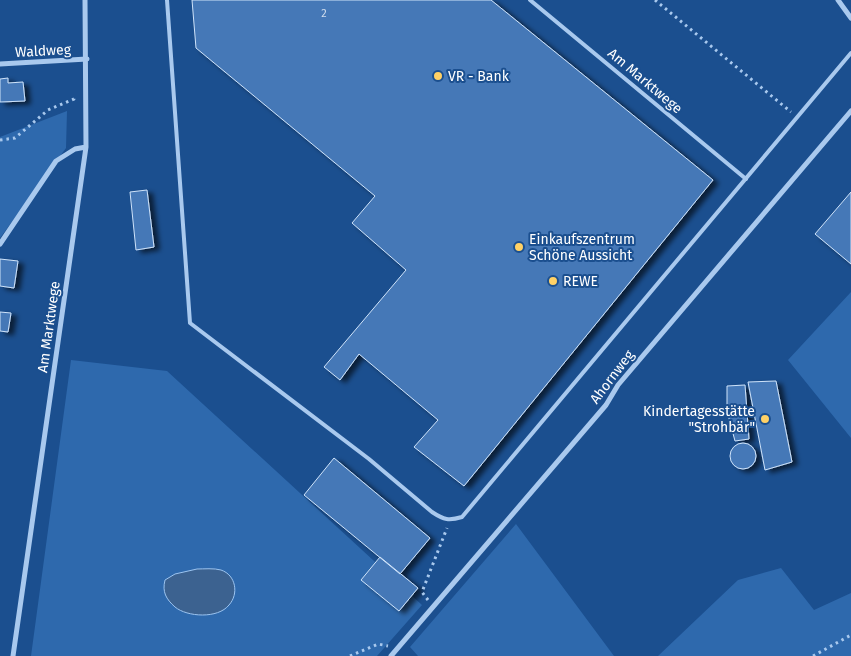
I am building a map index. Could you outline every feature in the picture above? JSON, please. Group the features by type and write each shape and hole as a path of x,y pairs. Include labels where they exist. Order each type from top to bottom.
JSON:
{"street":[{"name":"Am Marktwege","path":"13,656 86,147 87,59 85,0"},
{"path":"838,0 851,18"},
{"name":"Waldweg","path":"0,64 87,59"},
{"name":"Ahornweg","path":"391,656 606,405 618,385 851,111"},
{"path":"0,244 56,162 75,149 86,147"},
{"path":"395,651 400,656"}],"lane":[{"path":"167,0 190,323 369,459 443,520 462,517 851,53"},
{"name":"Am Marktwege","path":"530,0 746,179"}],"path":[{"path":"655,0 797,118"},
{"path":"0,140 15,138 48,110 74,99 74,89"},
{"path":"432,606 422,592 450,520"},
{"path":"813,656 851,635"},
{"path":"350,656 378,644 386,644 395,651"}],"shaded area":[{"path":"67,111 66,148 0,238 0,137"},
{"path":"851,292 851,438 788,360"},
{"path":"71,360 167,371 422,605 377,656 31,656"},
{"path":"516,524 614,656 418,656 410,647"},
{"path":"781,568 814,610 851,593 851,656 658,656 738,580"},
{"path":"197,569 218,569 226,572 233,580 234,596 224,610 218,613 202,615 187,613 175,607 167,598 164,592 165,580 175,574"}],"building":[{"name":"Einkaufszentrum Schöne Aussicht","path":"192,0 491,0 713,180 464,486 414,447 438,420 359,354 340,380 324,367 406,270 352,223 375,196 196,48"},
{"path":"8,78 8,83 23,82 25,101 0,102 0,79"},
{"path":"147,190 154,247 136,250 130,192"},
{"path":"851,192 851,264 815,234"},
{"path":"0,259 18,261 14,288 0,286"},
{"path":"0,312 11,313 8,332 0,331"},
{"path":"776,381 792,462 765,470 748,382"},
{"path":"745,385 749,439 735,441 727,411 727,386"},
{"path":"743,443 752,447 756,456 752,465 743,469 734,465 730,456 734,447"},
{"path":"334,458 430,538 400,574 304,495"},
{"path":"380,557 418,588 399,611 361,580"}],"place":[{"name":"VR - Bank","path":"438,76"},
{"name":"Einkaufszentrum Schöne Aussicht","path":"519,247"},
{"name":"REWE","path":"553,281"},
{"name":"Kindertagesstätte \"Strohbär\"","path":"765,419"}]}
